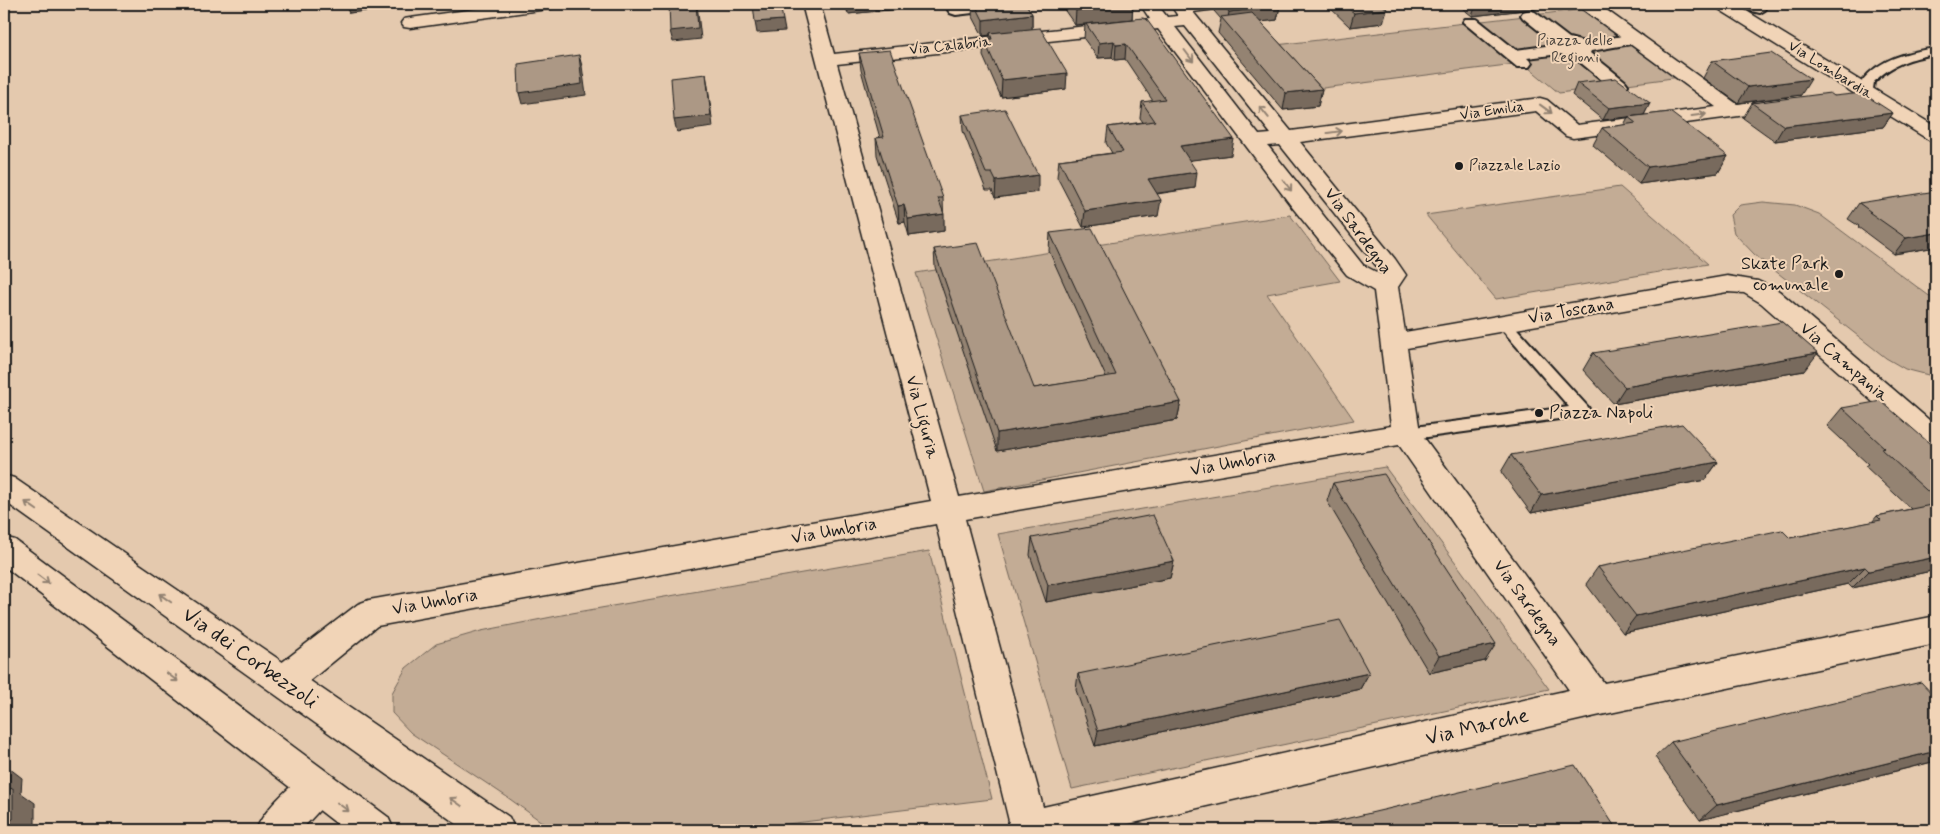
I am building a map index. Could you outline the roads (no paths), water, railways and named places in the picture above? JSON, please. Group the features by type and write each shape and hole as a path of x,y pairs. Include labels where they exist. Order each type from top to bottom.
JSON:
{"street":[{"path":"410,23 547,4"},
{"name":"Via Liguria","path":"811,4 948,510 1030,830"},
{"path":"956,10 1007,4"},
{"name":"Via Sardegna","path":"1148,4 1355,270 1386,287 1394,275 1391,270 1182,11"},
{"path":"1163,22 1182,11 1217,4"},
{"path":"1587,4 1734,111"},
{"name":"Via Lombardia","path":"1723,4 1936,136"},
{"path":"1530,15 1561,45 1582,50 1636,39"},
{"name":"Via Calabria","path":"826,60 1163,22"},
{"path":"1472,22 1518,59 1561,45"},
{"path":"1582,50 1619,85"},
{"path":"1841,97 1868,94"},
{"name":"Via Emilia","path":"1286,139 1540,104 1573,132 1802,102"},
{"path":"1255,142 1286,139"},
{"name":"Via Toscana","path":"1394,342 1727,284 1749,286"},
{"name":"Via Campania","path":"1749,286 1770,297 1936,442"},
{"path":"1386,287 1406,434"},
{"name":"Via Sardegna","path":"1406,434 1596,700"},
{"name":"Via Umbria","path":"284,681 369,614 948,510 1406,434"},
{"name":"Via dei Corbezzoli","path":"4,486 496,830"},
{"path":"4,549 375,830"},
{"name":"Via Marche","path":"1024,830 1596,700 1935,632"},
{"path":"275,830 317,787"}],"lane":[{"path":"1736,4 1760,10"},
{"path":"1868,94 1868,82 1883,66 1911,54 1936,51"},
{"path":"1406,434 1582,411 1504,323"}],"place":[{"name":"Piazzale Lazio","path":"1459,166"},
{"name":"Skate Park comunale","path":"1839,274"},
{"name":"Piazza Napoli","path":"1539,413"}],"park label":[{"name":"Piazza delle Regioni","path":"1575,50"}]}
